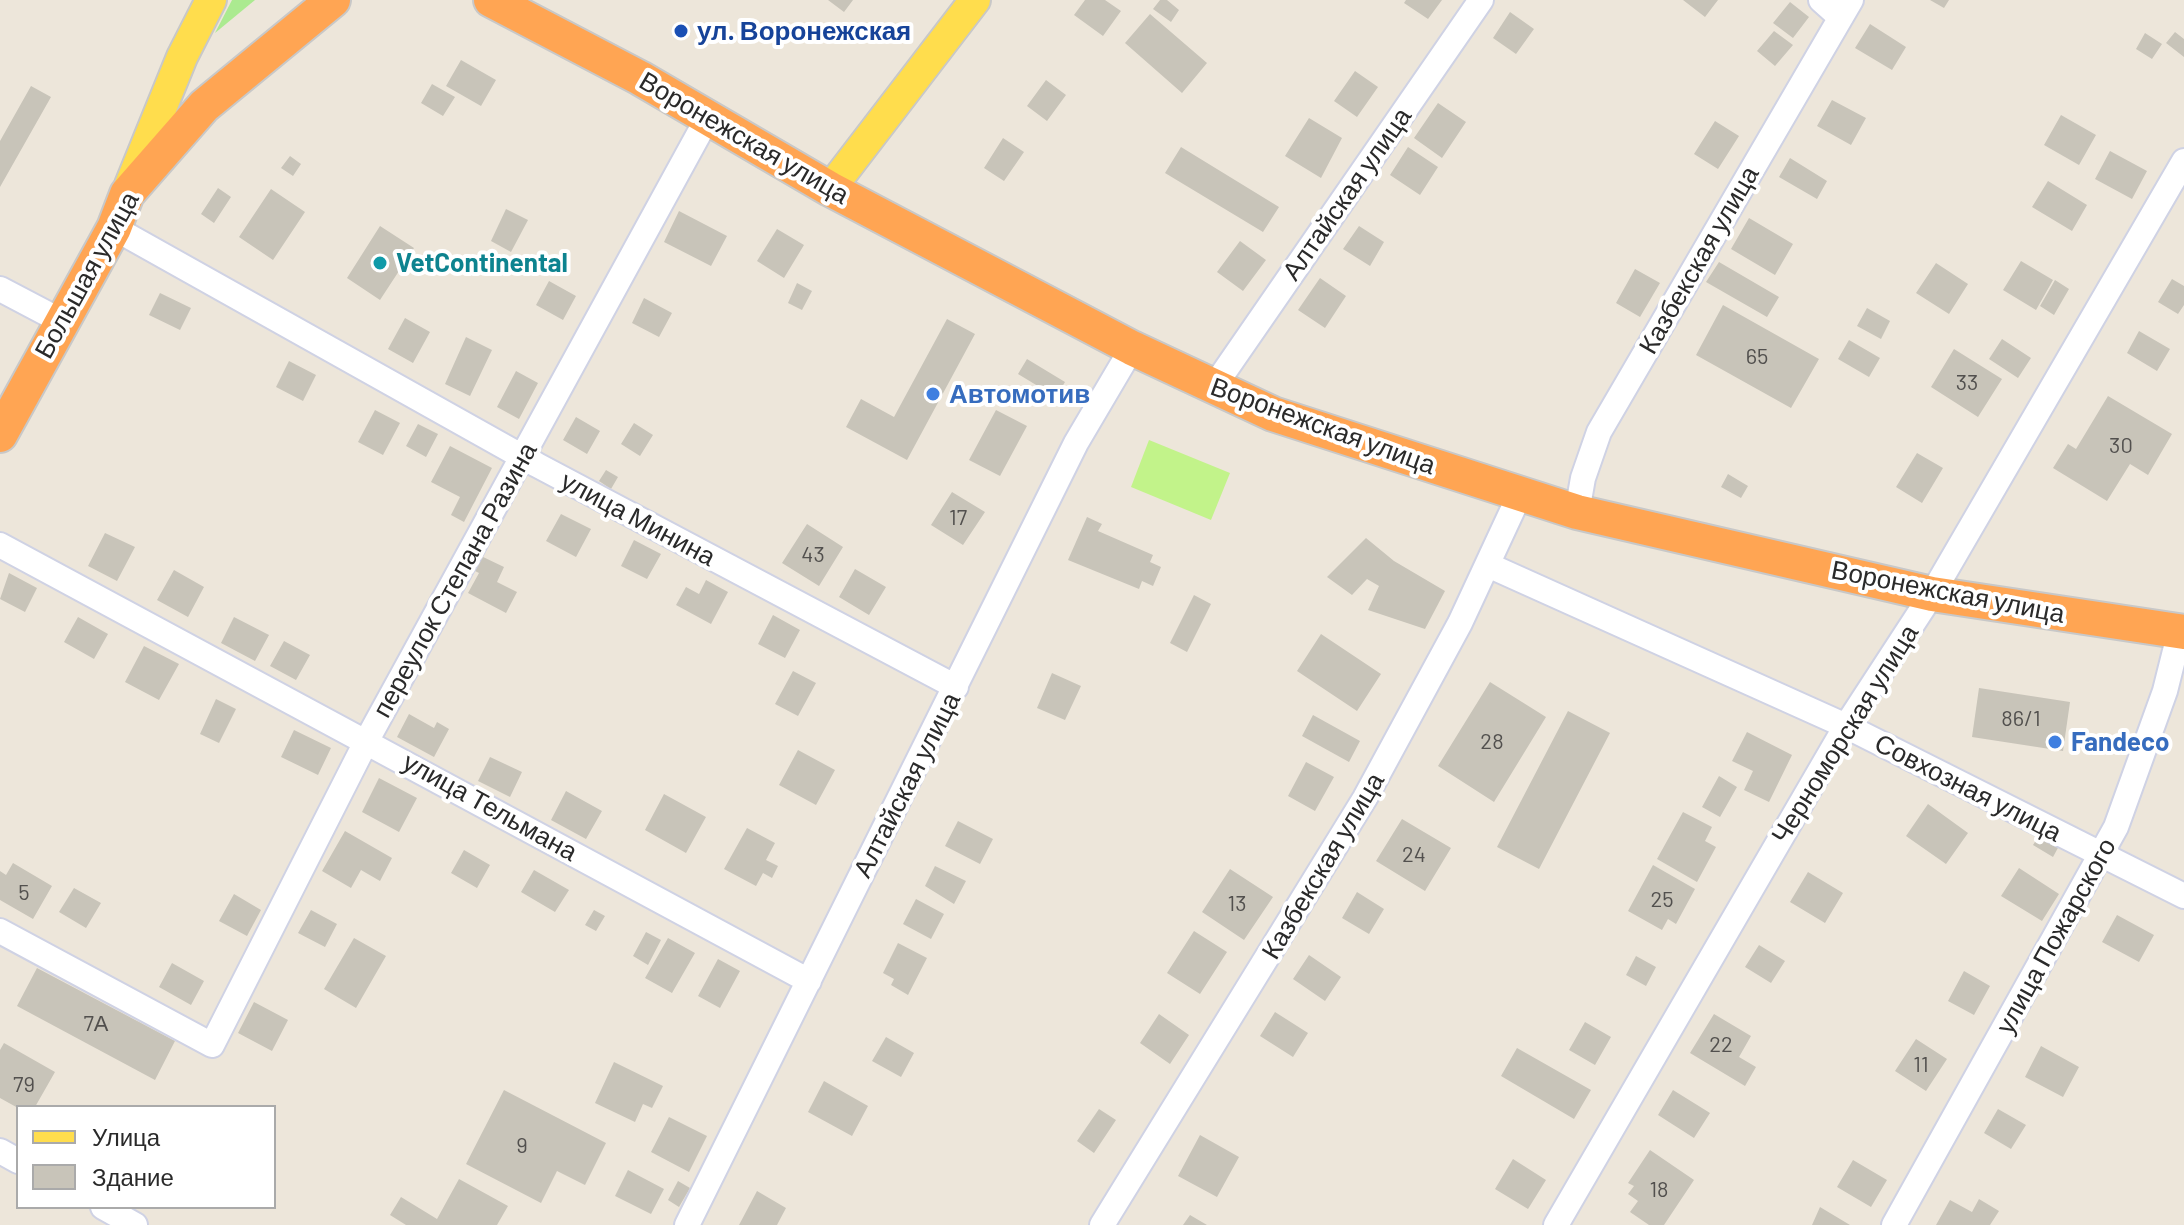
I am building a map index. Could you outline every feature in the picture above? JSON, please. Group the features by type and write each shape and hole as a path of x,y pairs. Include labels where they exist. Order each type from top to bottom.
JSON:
{"highway":[{"name":"Большая улица","path":"0,435 114,228 127,194 204,106 333,0"},
{"name":"Воронежская улица","path":"491,0 640,78 830,189 1132,348 1273,414 1577,512 1932,594 2182,631"}],"main road":[{"path":"127,194 182,57 211,0"},
{"path":"830,189 975,0"}],"street":[{"name":"Алтайская улица","path":"1213,388 1481,0"},
{"name":"Казбекская улица","path":"1577,512 1583,478 1599,432 1846,9 1821,0"},
{"name":"переулок Степана Разина","path":"0,931 212,1045 367,740 707,119"},
{"name":"Черноморская улица","path":"1556,1225 1846,726 1932,594 2184,161"},
{"name":"улица Минина","path":"114,228 523,455 956,687"},
{"path":"0,289 61,321"},
{"name":"Алтайская улица","path":"687,1225 1076,443 1132,348"},
{"name":"Казбекская улица","path":"1102,1225 1365,798 1488,565 1520,494"},
{"name":"улица Тельмана","path":"0,545 367,740 809,981"},
{"name":"Совхозная улица","path":"1488,565 1846,726 2184,896"},
{"name":"улица Пожарского","path":"1894,1225 2101,854 2137,774 2182,631"},
{"path":"107,1209 135,1225"}],"green space":[{"path":"232,0 255,0 215,33"},
{"path":"1149,440 1230,473 1211,520 1131,487"}],"building":[{"path":"828,0 853,0 844,12"},
{"path":"1085,0 1105,0 1121,11 1103,36 1074,15"},
{"path":"1160,0 1167,0 1179,10 1171,22 1153,9"},
{"path":"1406,0 1442,0 1428,19 1404,3"},
{"path":"1683,0 1718,0 1705,17"},
{"path":"1930,0 1949,0 1944,8"},
{"path":"1790,2 1809,17 1793,38 1773,23"},
{"path":"1510,12 1534,29 1516,54 1493,38"},
{"path":"1150,14 1207,63 1182,93 1125,43"},
{"path":"1870,24 1906,47 1892,70 1855,48"},
{"path":"1774,31 1793,45 1775,66 1757,51"},
{"path":"2175,32 2184,39 2184,57 2166,43"},
{"path":"2145,33 2162,44 2152,59 2136,49"},
{"path":"461,60 496,80 481,106 446,86"},
{"path":"1355,71 1378,87 1357,117 1334,101"},
{"path":"1046,80 1066,95 1047,121 1027,106"},
{"path":"432,84 455,97 443,116 421,103"},
{"path":"31,86 51,97 0,187 0,141"},
{"path":"1832,100 1866,118 1851,145 1817,126"},
{"path":"1438,103 1466,122 1442,158 1414,138"},
{"path":"2061,115 2096,135 2079,165 2044,145"},
{"path":"1309,118 1342,138 1321,178 1285,156"},
{"path":"1715,121 1739,136 1718,169 1694,154"},
{"path":"1003,138 1024,152 1004,181 984,168"},
{"path":"1181,147 1279,207 1263,232 1165,173"},
{"path":"1408,147 1438,167 1420,195 1390,175"},
{"path":"2110,151 2147,171 2132,199 2095,179"},
{"path":"290,156 301,164 293,176 281,168"},
{"path":"1790,158 1827,181 1817,199 1779,177"},
{"path":"2048,181 2087,205 2072,231 2032,207"},
{"path":"218,188 231,197 214,223 201,214"},
{"path":"271,189 305,212 273,260 239,237"},
{"path":"506,209 528,220 511,252 491,241"},
{"path":"679,211 727,236 711,266 664,242"},
{"path":"1749,218 1793,244 1775,275 1731,249"},
{"name":"VetContinental","path":"380,226 414,248 380,300 347,278"},
{"path":"1359,226 1384,242 1370,266 1343,249"},
{"path":"777,229 804,245 784,278 757,261"},
{"path":"1240,241 1266,260 1243,291 1217,272"},
{"path":"2021,261 2053,280 2036,310 2003,290"},
{"path":"1719,262 1779,297 1767,317 1706,282"},
{"path":"1936,263 1968,284 1949,314 1916,293"},
{"path":"1635,269 1660,283 1640,317 1616,303"},
{"path":"1320,278 1346,296 1325,328 1298,310"},
{"path":"2172,279 2184,286 2184,305 2178,314 2158,302"},
{"path":"2055,280 2069,289 2054,315 2040,306"},
{"path":"549,281 576,296 563,320 536,305"},
{"path":"797,283 812,291 802,310 788,303"},
{"path":"160,293 191,308 180,330 149,315"},
{"path":"644,298 672,313 659,337 632,323"},
{"path":"1723,305 1819,359 1791,408 1696,355"},
{"path":"1867,308 1890,321 1881,339 1857,326"},
{"path":"405,318 430,332 413,363 388,349"},
{"path":"947,319 975,334 907,460 846,427 861,399 894,417"},
{"path":"2139,331 2170,349 2157,371 2127,353"},
{"path":"466,337 492,350 470,396 445,384"},
{"path":"2002,339 2031,358 2018,378 1989,359"},
{"path":"1849,340 1880,358 1869,377 1838,359"},
{"path":"1954,349 2002,379 1978,417 1931,387"},
{"path":"1027,359 1065,382 1056,397 1018,374"},
{"path":"289,361 316,375 303,401 276,387"},
{"path":"516,371 538,383 519,419 497,407"},
{"path":"2108,396 2172,434 2148,475 2130,464 2107,501 2053,468 2068,444 2076,449"},
{"path":"375,410 400,423 383,455 358,442"},
{"path":"996,410 1027,426 1000,476 969,460"},
{"path":"576,417 600,431 587,454 563,440"},
{"path":"634,423 653,435 640,456 621,444"},
{"path":"418,424 438,434 426,457 406,446"},
{"path":"450,446 492,468 464,522 451,515 460,497 431,482"},
{"path":"1917,453 1943,468 1922,503 1896,487"},
{"path":"606,470 618,477 611,489 599,481"},
{"path":"1728,474 1748,486 1741,498 1721,487"},
{"path":"952,492 985,512 963,545 931,525"},
{"path":"561,514 591,529 576,557 546,541"},
{"path":"1087,517 1102,524 1098,531 1153,555 1150,562 1161,567 1153,586 1142,581 1139,589 1068,560"},
{"path":"807,524 843,547 819,586 782,563"},
{"path":"105,533 135,547 117,581 88,566"},
{"path":"1366,538 1394,561 1445,591 1425,629 1368,610 1379,586 1367,579 1352,595 1327,577"},
{"path":"634,540 661,554 647,579 621,566"},
{"path":"481,556 504,567 497,582 517,592 506,613 468,593 479,573 473,570"},
{"path":"855,569 886,587 869,615 839,597"},
{"path":"174,570 204,587 188,617 157,600"},
{"path":"9,573 37,588 25,612 0,599"},
{"path":"706,580 728,592 711,624 676,605 686,587 699,594"},
{"path":"1194,595 1211,604 1187,652 1170,643"},
{"path":"773,615 800,630 785,658 758,644"},
{"path":"78,617 108,634 94,659 64,642"},
{"path":"234,617 269,635 255,661 221,643"},
{"path":"1321,634 1381,674 1357,711 1297,671"},
{"path":"284,641 310,655 296,680 270,666"},
{"path":"144,646 179,664 159,700 125,682"},
{"path":"793,671 816,683 798,716 775,704"},
{"path":"1052,673 1081,686 1065,720 1037,708"},
{"path":"1490,682 1546,717 1494,802 1438,766"},
{"path":"1979,688 2070,702 2063,751 1972,737"},
{"path":"216,699 236,709 219,743 200,734"},
{"path":"1568,711 1610,733 1539,869 1497,847"},
{"path":"409,714 434,728 437,722 449,729 434,757 397,737"},
{"path":"1313,715 1360,741 1349,762 1302,736"},
{"path":"294,730 331,748 318,775 281,757"},
{"path":"1747,732 1792,755 1769,802 1744,790 1753,771 1732,761"},
{"path":"798,750 835,770 816,805 779,785"},
{"path":"490,757 522,772 510,797 478,781"},
{"path":"1306,762 1334,777 1315,811 1288,796"},
{"path":"1719,776 1737,787 1720,817 1702,807"},
{"path":"379,778 417,798 399,832 362,812"},
{"path":"566,791 602,811 586,839 551,820"},
{"path":"664,794 706,817 686,853 645,830"},
{"path":"1928,804 1968,833 1946,864 1906,836"},
{"path":"1683,812 1712,827 1705,841 1716,847 1697,882 1657,859"},
{"path":"1402,819 1451,848 1425,891 1376,861"},
{"path":"958,821 993,839 980,864 945,846"},
{"path":"747,828 775,843 766,860 778,866 772,878 763,873 756,886 724,869"},
{"path":"345,831 392,858 380,881 361,870 351,888 322,871"},
{"path":"2040,834 2059,846 2053,857 2033,845"},
{"path":"464,850 490,865 477,888 451,873"},
{"path":"13,863 52,886 33,919 0,900 0,871 6,875"},
{"path":"1653,865 1695,889 1676,924 1668,919 1662,930 1628,911"},
{"path":"935,866 966,881 954,904 925,886"},
{"path":"2019,868 2059,894 2042,921 2001,896"},
{"path":"1230,869 1273,897 1244,940 1202,912"},
{"path":"534,870 569,890 555,912 521,892"},
{"path":"1808,872 1843,893 1825,923 1790,902"},
{"path":"74,888 101,903 86,928 59,912"},
{"path":"1357,892 1384,909 1369,934 1342,918"},
{"path":"234,894 261,910 247,936 219,921"},
{"path":"916,899 944,914 931,939 903,924"},
{"path":"311,910 337,924 325,947 298,933"},
{"path":"594,910 605,916 596,931 585,925"},
{"path":"2117,915 2154,935 2139,962 2102,942"},
{"path":"1194,931 1227,952 1200,994 1167,973"},
{"path":"646,932 661,940 648,965 633,956"},
{"path":"354,938 386,956 356,1008 324,989"},
{"path":"668,938 695,953 672,993 645,978"},
{"path":"898,943 927,958 908,995 891,985 894,979 883,973"},
{"path":"1759,945 1785,961 1771,983 1745,967"},
{"path":"1309,955 1341,977 1325,1001 1293,979"},
{"path":"1636,956 1656,967 1646,986 1626,975"},
{"path":"718,959 740,971 720,1008 698,996"},
{"path":"172,963 204,981 191,1005 159,987"},
{"path":"37,968 175,1041 155,1080 17,1006"},
{"path":"1964,971 1990,986 1974,1015 1948,1001"},
{"path":"254,1002 288,1020 272,1051 238,1033"},
{"path":"1275,1012 1308,1033 1293,1057 1260,1036"},
{"path":"1159,1014 1189,1035 1170,1064 1140,1043"},
{"path":"1714,1014 1751,1036 1739,1057 1756,1067 1745,1086 1690,1053"},
{"path":"1585,1022 1611,1037 1595,1065 1569,1050"},
{"path":"886,1037 914,1053 901,1077 872,1061"},
{"path":"1916,1039 1947,1059 1926,1091 1895,1071"},
{"path":"4,1043 55,1072 36,1105 16,1107 0,1098 0,1050"},
{"path":"2041,1046 2079,1067 2063,1097 2025,1077"},
{"path":"1517,1048 1591,1090 1574,1119 1501,1076"},
{"path":"614,1062 663,1086 652,1108 643,1104 635,1122 595,1103"},
{"path":"824,1081 868,1106 852,1136 808,1112"},
{"path":"504,1090 606,1143 585,1185 557,1171 541,1203 466,1164"},
{"path":"1673,1090 1710,1113 1694,1138 1658,1115"},
{"path":"1099,1109 1116,1120 1094,1153 1077,1141"},
{"path":"1998,1109 2026,1125 2011,1149 1984,1133"},
{"path":"669,1117 707,1136 689,1172 651,1152"},
{"path":"1200,1135 1239,1157 1217,1197 1178,1176"},
{"path":"1650,1150 1694,1180 1664,1225 1649,1225 1630,1212 1638,1201 1628,1194 1634,1186 1628,1183"},
{"path":"1513,1159 1546,1180 1528,1209 1495,1189"},
{"path":"1853,1160 1887,1180 1871,1207 1837,1187"},
{"path":"628,1170 664,1189 651,1214 615,1196"},
{"path":"459,1179 508,1206 497,1225 406,1225 390,1215 401,1197 437,1219"},
{"path":"678,1181 690,1188 679,1207 668,1200"},
{"path":"757,1191 786,1208 777,1225 739,1225"},
{"path":"1979,1199 1999,1211 1990,1225 1936,1225 1950,1200 1972,1212"},
{"path":"1820,1207 1850,1225 1812,1225"},
{"path":"1190,1215 1207,1225 1183,1225"}],"place":[{"name":"ул. Воронежская","path":"681,31"},
{"name":"VetContinental","path":"380,263"},
{"name":"Автомотив","path":"933,394"},
{"name":"Fandeco","path":"2055,742"}]}
